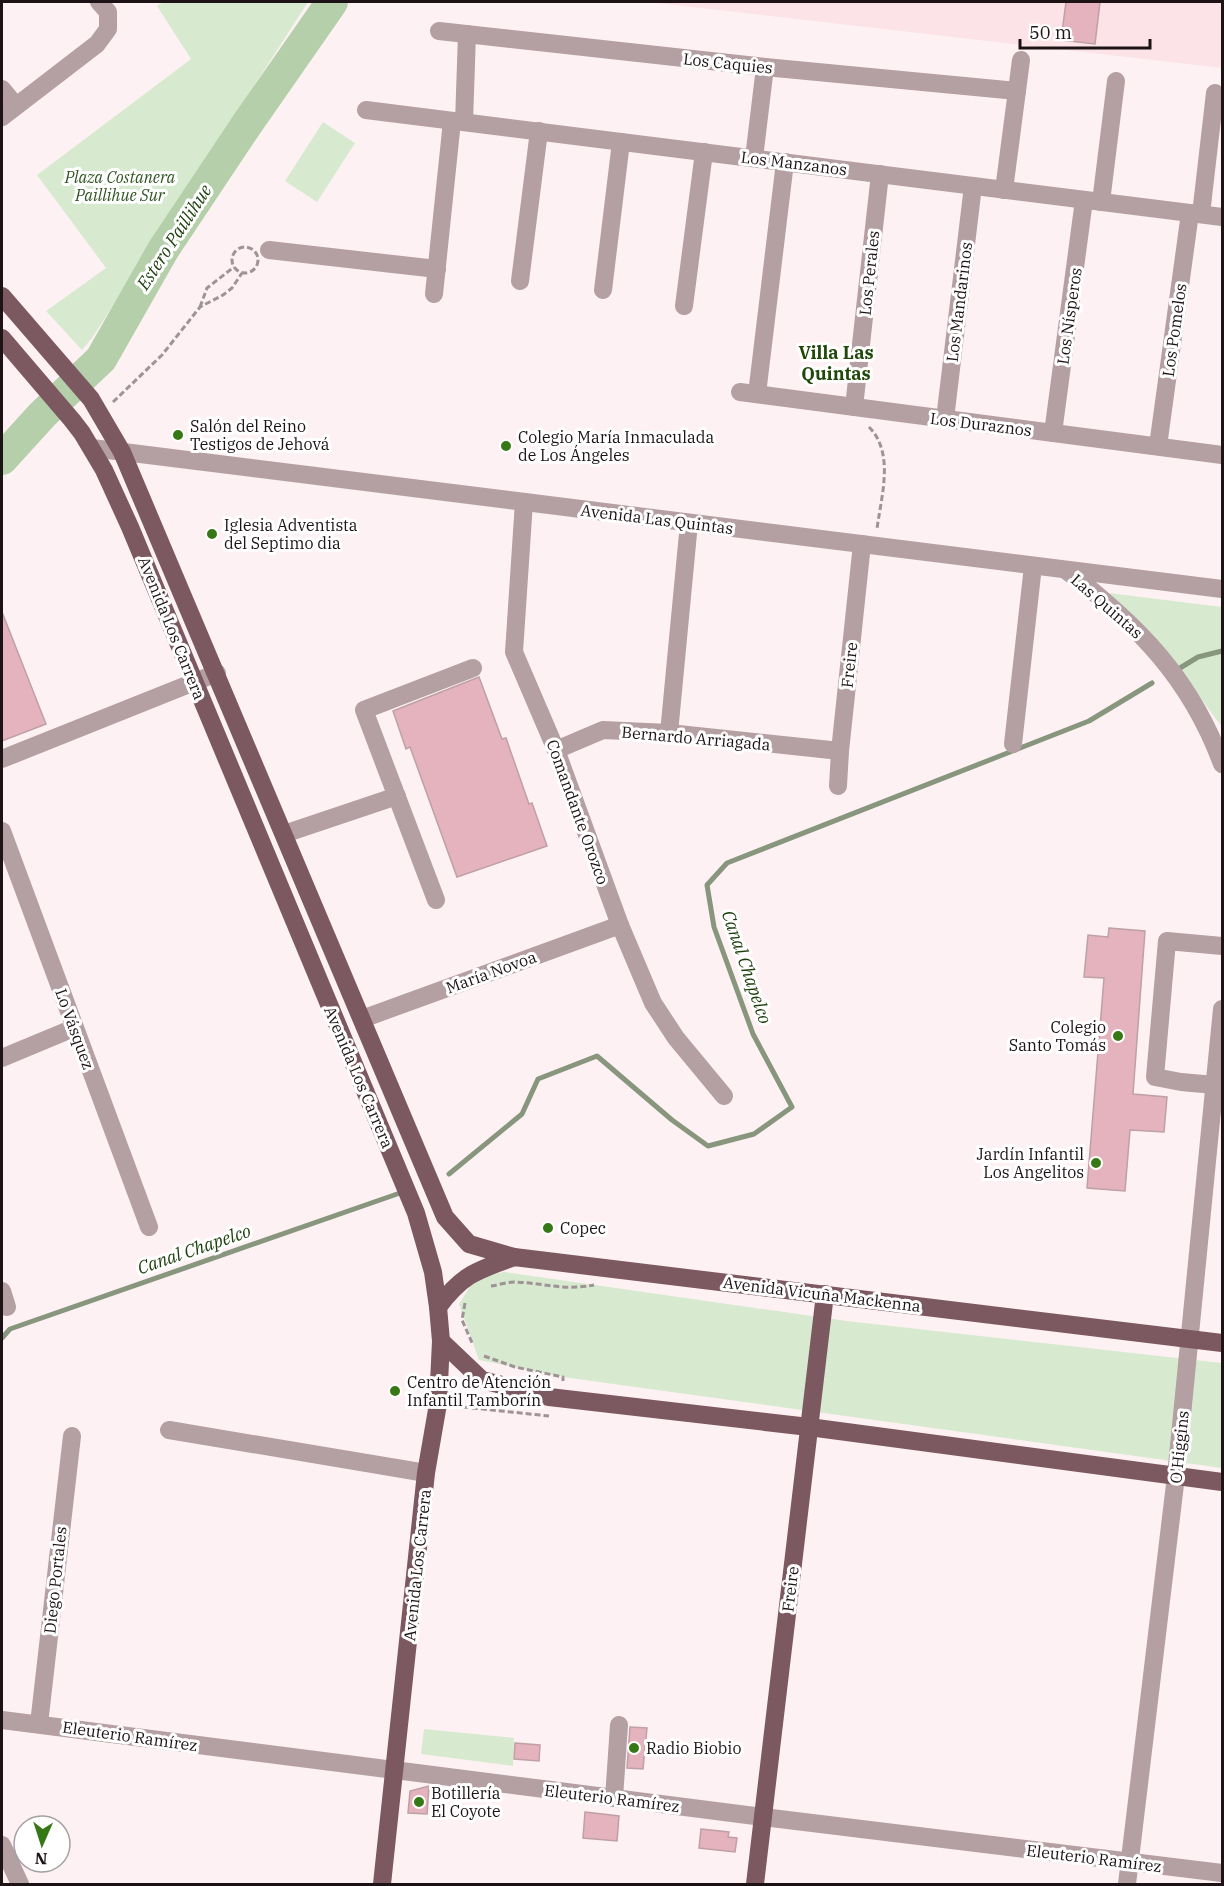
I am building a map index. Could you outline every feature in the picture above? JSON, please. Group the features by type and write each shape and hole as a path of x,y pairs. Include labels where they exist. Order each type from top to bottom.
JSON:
{"main road":[{"name":"Avenida Los Carrera","path":"2,296 96,407 122,452 445,1217 469,1244 514,1257"},
{"name":"Avenida Los Carrera","path":"2,338 72,420 104,470 130,527 416,1213 433,1272 441,1341 438,1404 426,1473 382,1884"},
{"name":"Avenida Vicuña Mackenna","path":"438,1307 459,1282 472,1273 514,1257 1222,1343"},
{"name":"Freire","path":"755,1884 825,1294"},
{"path":"441,1341 482,1380 549,1397 810,1427 1222,1482"}],"street":[{"path":"2,117 97,44 108,29 104,7"},
{"name":"Los Caquies","path":"439,31 765,67 1017,91"},
{"path":"434,294 458,122 467,34"},
{"path":"1004,190 1021,60"},
{"path":"754,158 765,67"},
{"name":"Los Nísperos","path":"1053,433 1116,81"},
{"path":"2,89 16,106"},
{"name":"Los Pomelos","path":"1158,446 1215,93"},
{"name":"Los Manzanos","path":"366,110 1222,217"},
{"path":"520,281 539,131"},
{"path":"603,290 621,142"},
{"path":"684,306 704,152"},
{"name":"Los Duraznos","path":"785,162 749,393 1222,455"},
{"name":"Los Perales","path":"854,407 880,174"},
{"name":"Los Mandarinos","path":"945,419 973,186"},
{"path":"269,250 437,268"},
{"name":"Avenida Las Quintas","path":"92,448 1222,590"},
{"name":"Comandante Orozco","path":"524,502 514,652 556,750 620,925 653,1003 676,1038 724,1096"},
{"path":"669,733 689,523"},
{"name":"Freire","path":"838,786 840,751 869,545"},
{"path":"1012,744 1033,566"},
{"name":"Las Quintas","path":"1066,570 1128,619 1154,648 1178,678 1199,711 1222,764"},
{"path":"436,900 364,710 473,668"},
{"path":"2,759 217,673"},
{"name":"Bernardo Arriagada","path":"556,750 603,730 669,733 840,751"},
{"path":"284,834 397,796"},
{"name":"Lo Vásquez","path":"2,831 149,1227"},
{"name":"María Novoa","path":"362,1019 620,925"},
{"path":"1215,1085 1155,1077 1167,941 1222,946"},
{"name":"O'Higgins","path":"1127,1884 1176,1476 1215,1085 1220,1059 1222,1009"},
{"path":"2,1058 74,1028"},
{"path":"169,1430 426,1473"},
{"name":"Diego Portales","path":"39,1724 72,1436"},
{"name":"Eleuterio Ramírez","path":"2,1720 1222,1873"},
{"path":"614,1798 619,1725"},
{"path":"2,1845 20,1884"}],"path":[{"path":"241,248 253,250 257,255 256,266 248,273 242,273 234,267 232,257 235,251 241,248"},
{"path":"96,407 162,355 200,307 207,288 234,267"},
{"path":"200,307 223,296 232,288 242,273"},
{"path":"854,407 876,434 883,454 884,474 869,545"},
{"path":"489,1286 513,1282 557,1288 580,1288 602,1284"}],"shaded area":[{"path":"648,2 1222,2 1222,68"}],"green space":[{"name":"Plaza Costanera Paillihue Sur","path":"163,2 308,2 92,338 82,350 46,311 106,268 37,175 191,59 157,6"},
{"path":"323,122 355,143 317,202 285,181"},
{"path":"1109,593 1222,607 1222,727 1159,642"},
{"path":"504,1272 847,1321 1222,1363 1222,1468 563,1377 479,1360 459,1304 476,1277"},
{"path":"424,1729 514,1738 513,1766 421,1754"}],"building":[{"path":"1066,2 1100,2 1095,44 1061,40"},
{"path":"2,612 46,724 2,741"},
{"path":"479,677 502,739 506,738 529,804 532,803 547,846 457,877 410,747 406,749 393,711"},
{"name":"Colegio Santo Tomás","path":"1109,928 1145,931 1133,1094 1167,1097 1164,1132 1130,1130 1125,1191 1087,1188 1104,978 1084,977 1088,935 1108,937"},
{"name":"Radio Biobio","path":"630,1727 647,1728 643,1769 627,1768"},
{"path":"515,1743 540,1745 539,1761 514,1759"},
{"name":"Botillería El Coyote","path":"429,1786 427,1814 408,1813 410,1791"},
{"path":"585,1812 619,1816 617,1841 583,1838"},
{"path":"701,1829 729,1832 728,1837 737,1838 735,1852 699,1848"}],"waterway":[{"name":"Estero Paillihue","path":"2,459 42,415 101,359 163,250 332,2"},
{"name":"Canal Chapelco","path":"1180,668 1198,657 1222,651"},
{"name":"Canal Chapelco","path":"449,1174 522,1114 538,1079 597,1056 672,1120 708,1146 754,1134 792,1107 753,1034 714,927 707,885 727,863 1089,721 1152,683"},
{"name":"Canal Chapelco","path":"2,1338 10,1329 400,1193"}],"place":[{"name":"Salón del Reino Testigos de Jehová","path":"178,435"},
{"name":"Colegio María Inmaculada de Los Ángeles","path":"506,446"},
{"name":"Iglesia Adventista del Septimo dia","path":"212,534"},
{"name":"Colegio Santo Tomás","path":"1118,1036"},
{"name":"Jardín Infantil Los Angelitos","path":"1096,1163"},
{"name":"Copec","path":"548,1228"},
{"name":"Centro de Atención Infantil Tamborín","path":"395,1391"},
{"name":"Radio Biobio","path":"634,1748"},
{"name":"Botillería El Coyote","path":"419,1802"}],"district":[{"name":"Villa Las Quintas","path":"836,362"}]}
